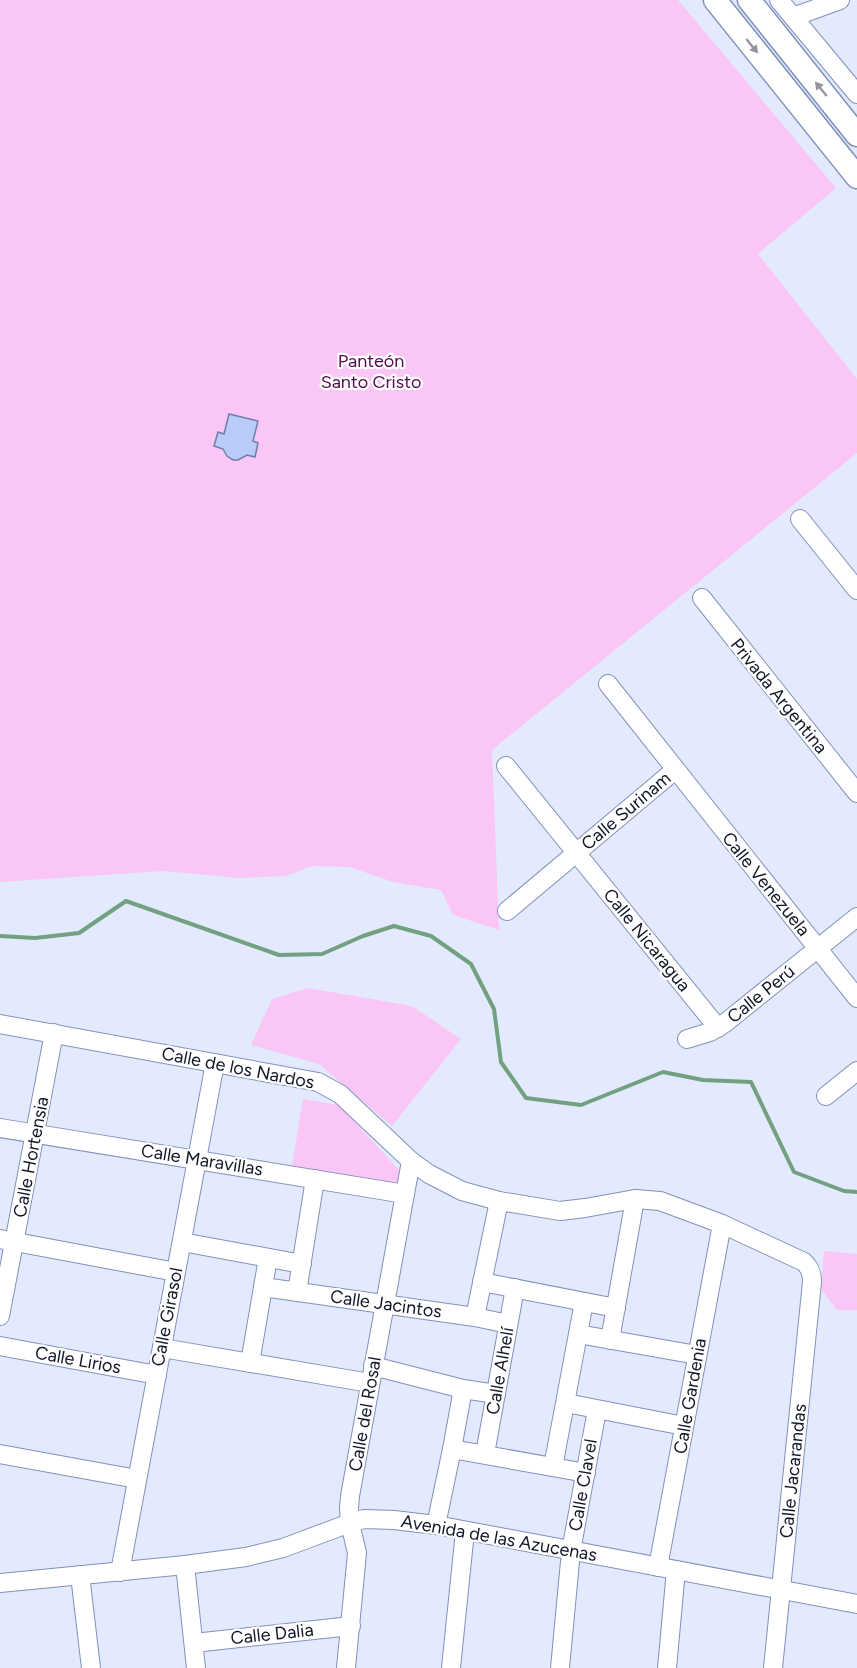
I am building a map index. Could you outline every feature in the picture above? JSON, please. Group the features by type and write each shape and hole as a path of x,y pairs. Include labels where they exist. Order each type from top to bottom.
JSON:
{"main road":[{"path":"715,0 855,172"},
{"path":"749,0 857,135"}],"street":[{"path":"778,0 853,83"},
{"path":"793,17 840,0"},
{"path":"800,519 857,590"},
{"name":"Privada Argentina","path":"702,598 857,793"},
{"name":"Calle Venezuela","path":"608,684 857,998"},
{"name":"Calle Nicaragua","path":"506,766 718,1028"},
{"name":"Calle Surinam","path":"507,911 675,770"},
{"name":"Calle Perú","path":"687,1039 718,1028 857,917"},
{"name":"Calle de los Nardos","path":"0,1024 318,1082 346,1099 411,1161 446,1184 471,1194 498,1201 560,1211 635,1200 660,1201 722,1224"},
{"name":"Calle Hortensia","path":"0,1316 7,1241 35,1134 54,1033"},
{"name":"Calle Girasol","path":"120,1572 215,1063"},
{"path":"826,1096 857,1071"},
{"name":"Calle Maravillas","path":"0,1128 405,1194"},
{"name":"Calle del Rosal","path":"346,1668 357,1553 350,1522 350,1496 411,1161"},
{"path":"297,1292 315,1179"},
{"path":"610,1340 635,1200"},
{"name":"Calle Alhelí","path":"476,1317 498,1201"},
{"name":"Calle Jacarandas","path":"722,1224 804,1262 812,1274 773,1668"},
{"name":"Calle Gardenia","path":"667,1668 667,1569 684,1426 722,1224"},
{"path":"7,1241 176,1272"},
{"path":"182,1242 302,1264"},
{"path":"250,1362 268,1258"},
{"path":"482,1282 616,1308"},
{"name":"Calle Jacintos","path":"263,1287 476,1317 508,1324"},
{"name":"Calle Alhelí","path":"485,1454 515,1288"},
{"name":"Calle Clavel","path":"552,1467 584,1302"},
{"path":"578,1334 698,1355"},
{"name":"Calle Lirios","path":"0,1346 157,1375"},
{"path":"162,1348 250,1362 371,1374 496,1394"},
{"name":"Calle Alhelí","path":"436,1525 463,1389"},
{"path":"566,1403 684,1426"},
{"name":"Calle Clavel","path":"560,1668 571,1551 597,1410"},
{"path":"452,1449 586,1473"},
{"path":"0,1454 137,1479"},
{"name":"Avenida de las Azucenas","path":"0,1583 231,1559 283,1548 350,1522 378,1519 436,1525 857,1604"},
{"path":"452,1668 465,1531"},
{"path":"185,1565 196,1668"},
{"path":"80,1575 91,1668"},
{"name":"Calle Dalia","path":"194,1643 351,1626"}],"green space":[{"name":"Panteón Santo Cristo","path":"0,0 678,0 836,188 758,254 857,379 857,453 492,750 499,930 453,915 441,890 393,882 350,867 312,866 286,876 239,878 163,871 0,882"},
{"path":"308,988 412,1006 461,1039 392,1126 319,1064 251,1045 272,999"},
{"path":"303,1099 339,1105 400,1171 396,1190 291,1173"},
{"path":"824,1251 857,1254 857,1310 837,1310 821,1289"}],"building":[{"path":"229,414 258,421 253,441 258,443 255,457 247,455 233,460 223,449 214,446 218,432 224,434"}],"waterway":[{"path":"0,936 35,938 79,933 126,901 279,955 322,954 363,936 394,926 431,936 471,964 494,1009 501,1062 526,1098 581,1105 663,1072 703,1080 751,1082 794,1172 844,1191 857,1192"}]}
